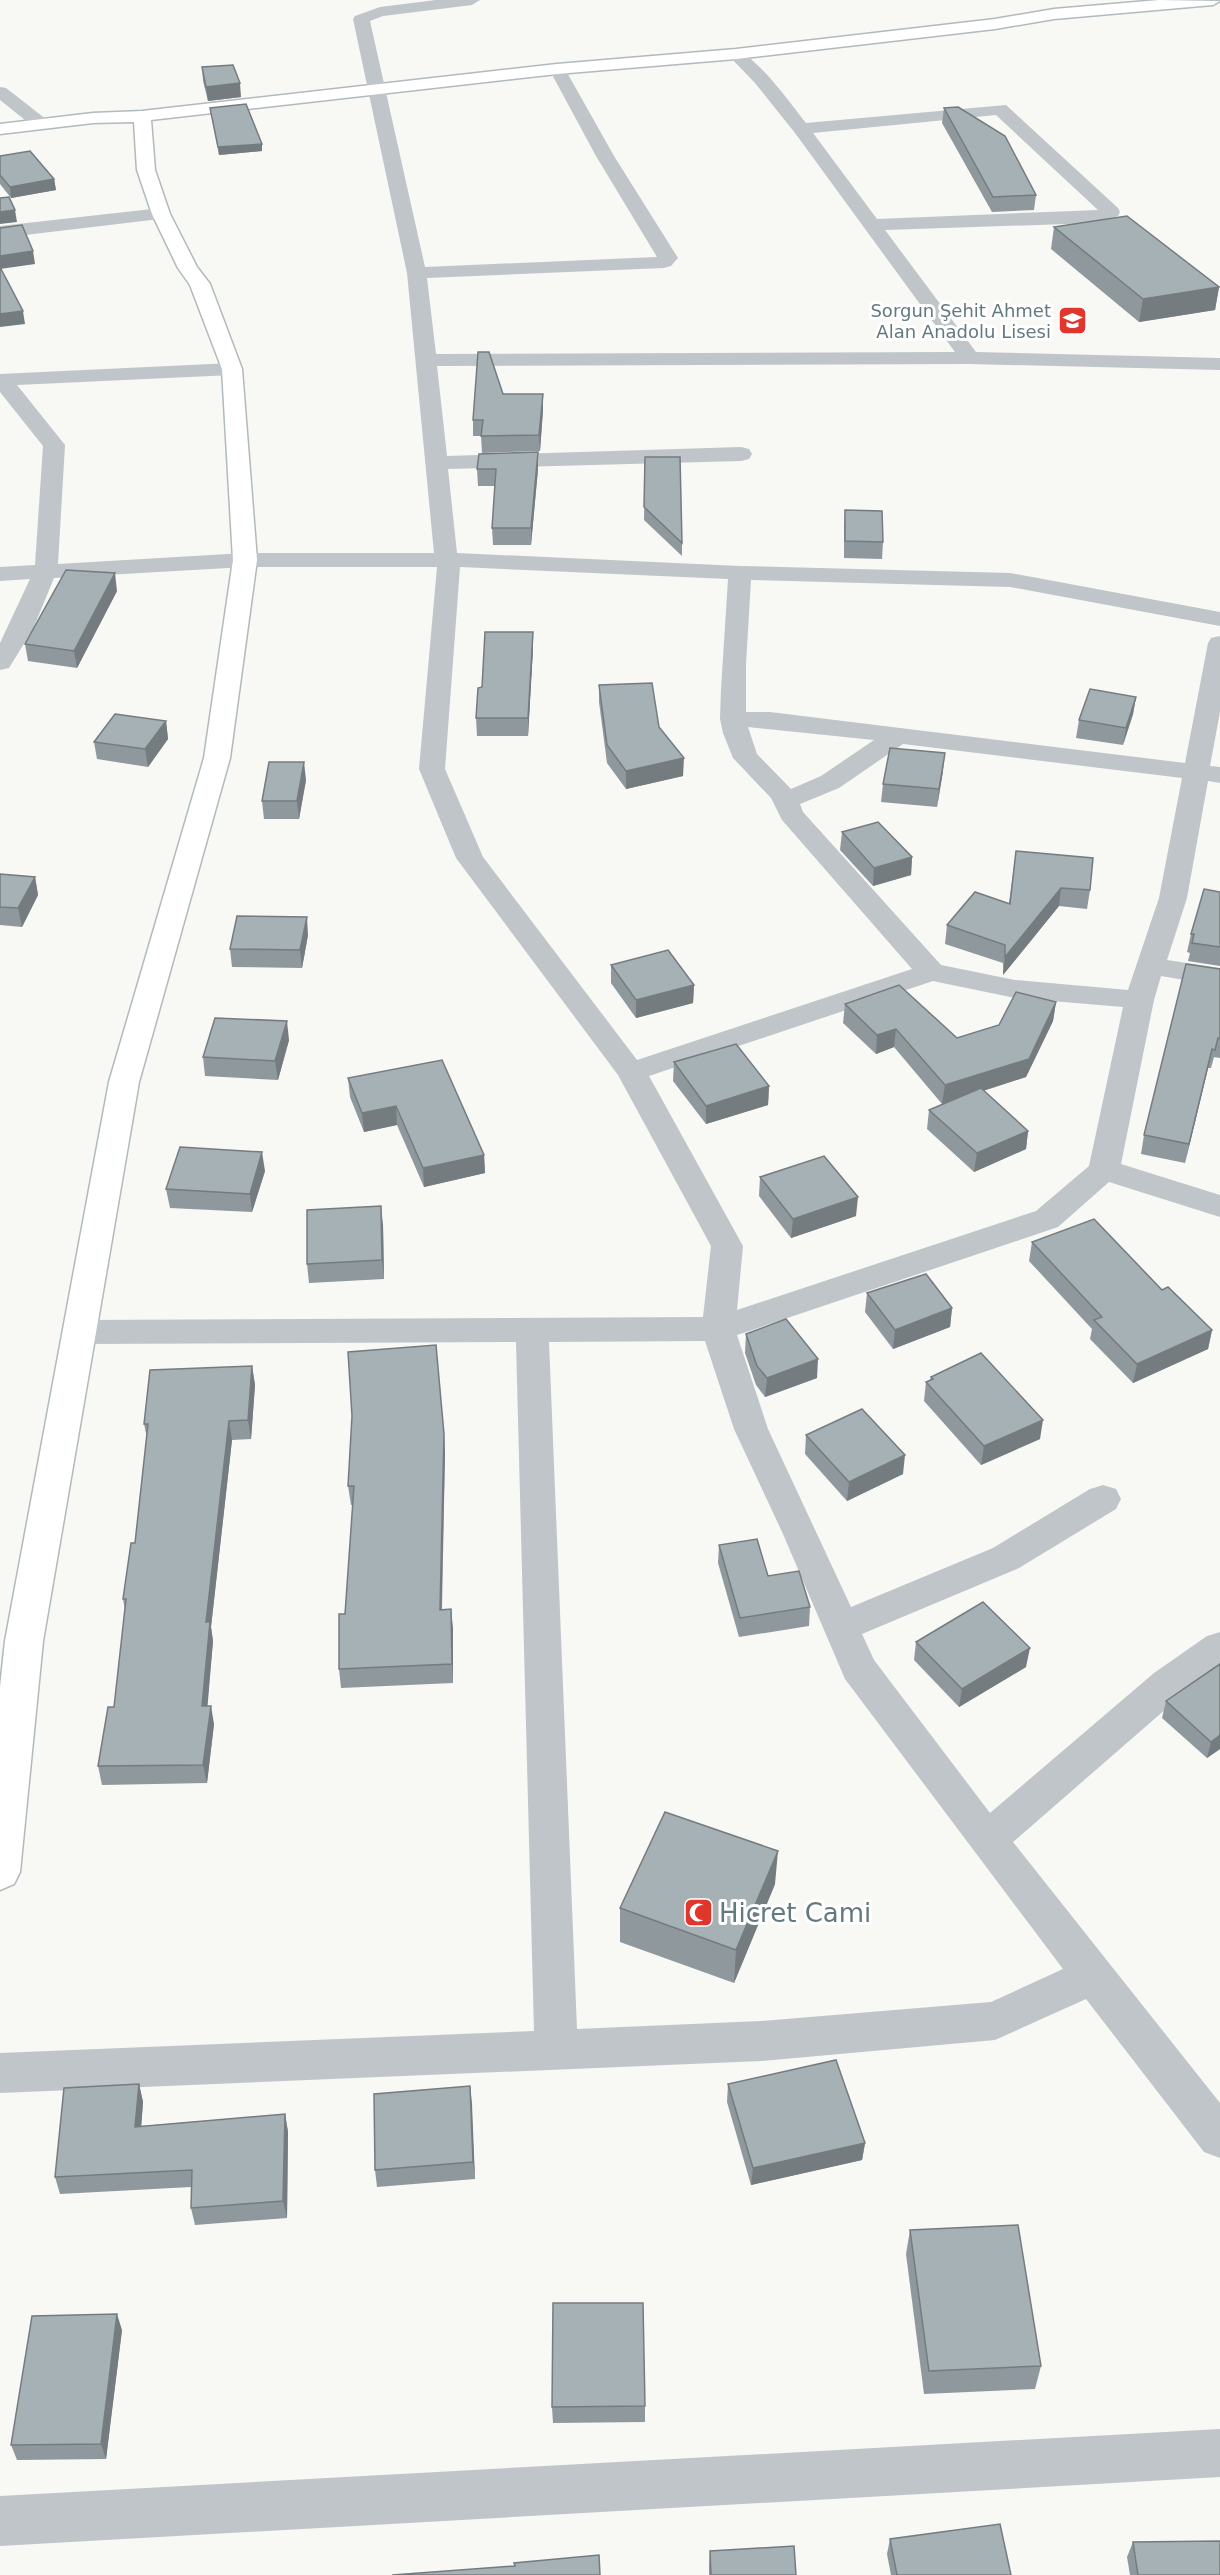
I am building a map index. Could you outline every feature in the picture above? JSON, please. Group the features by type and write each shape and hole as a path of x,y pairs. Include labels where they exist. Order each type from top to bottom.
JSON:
{"street":[{"path":"472,0 380,12 361,20 417,273 446,556 449,560 432,769 470,858 631,1072 727,1246 718,1329 751,1429 801,1534 858,1668 987,1840 1220,2137"},
{"path":"0,129 142,116 557,69 736,54 995,24 1054,14 1214,0"},
{"path":"736,54 761,79 801,129 970,358"},
{"path":"417,273 664,262 668,258 605,156 557,69"},
{"path":"0,92 41,124"},
{"path":"801,129 1000,109 1111,212 1095,217 870,225"},
{"path":"0,1872 24,1641 124,1082 217,758 245,560 232,369 200,284 188,268 161,214 146,170 142,116"},
{"path":"0,232 161,214"},
{"path":"426,360 970,358 1220,364"},
{"path":"1,380 232,369"},
{"path":"0,663 21,629 46,570 54,445 1,380"},
{"path":"436,463 741,454"},
{"path":"0,574 245,560 449,560 740,573 1010,580 1220,619"},
{"path":"740,573 733,719 741,750 788,800 791,814 931,972"},
{"path":"81,1332 532,1328 718,1329 1047,1219 1104,1170 1139,1000 1173,898 1208,774 1220,643"},
{"path":"733,719 770,720 1208,774"},
{"path":"788,800 830,782 898,736"},
{"path":"1150,966 1220,977"},
{"path":"631,1072 931,972 1014,989 1139,1000"},
{"path":"1104,1170 1220,1206"},
{"path":"532,1328 556,2049"},
{"path":"841,1627 1006,1558 1103,1499"},
{"path":"987,1840 1168,1684 1220,1647"},
{"path":"0,2073 761,2041 995,2021 1094,1975"},
{"path":"0,2521 1220,2453"}],"building":[{"path":"233,65 240,83 206,87 202,67"},
{"path":"246,104 262,144 218,147 210,108"},
{"path":"958,107 1005,136 1036,195 993,197 944,108"},
{"path":"30,151 54,179 10,187 0,175 0,156"},
{"path":"9,197 15,210 0,212 0,198"},
{"path":"1127,216 1219,287 1143,299 1054,227"},
{"path":"22,225 33,251 0,256 0,228"},
{"path":"0,267 23,311 0,314"},
{"path":"478,352 489,352 503,394 543,394 539,435 481,436 483,420 473,420"},
{"path":"538,452 531,528 492,528 496,469 477,469 479,454"},
{"path":"645,457 680,457 682,543 644,507"},
{"path":"845,510 882,511 883,542 845,541"},
{"path":"66,570 115,573 74,651 25,644"},
{"path":"485,632 533,632 528,718 476,718 478,688 482,687"},
{"path":"652,683 659,727 684,758 626,771 607,745 599,685"},
{"path":"1090,689 1136,697 1126,728 1079,720"},
{"path":"115,714 166,721 145,749 94,742"},
{"path":"890,748 945,753 939,789 883,784"},
{"path":"269,762 304,762 297,801 262,801"},
{"path":"878,822 912,857 874,868 842,832"},
{"path":"1016,851 1093,858 1090,890 1061,888 1005,957 1005,945 947,925 975,892 1010,904"},
{"path":"0,874 35,877 18,908 0,907"},
{"path":"1204,889 1220,892 1220,947 1192,943 1194,934 1191,934"},
{"path":"237,916 307,917 300,950 230,949"},
{"path":"668,950 694,985 636,1000 611,965"},
{"path":"1186,964 1220,969 1220,1038 1218,1038 1215,1050 1212,1049 1189,1144 1144,1135"},
{"path":"899,985 957,1038 999,1025 1016,992 1056,1002 1029,1059 945,1085 896,1029 877,1035 845,1004"},
{"path":"215,1018 287,1021 275,1061 203,1057"},
{"path":"736,1044 769,1086 706,1106 674,1062"},
{"path":"442,1060 484,1155 423,1168 396,1106 362,1113 348,1078"},
{"path":"981,1088 1028,1131 977,1153 929,1110"},
{"path":"180,1147 262,1152 250,1194 166,1189"},
{"path":"824,1156 858,1197 793,1219 760,1177"},
{"path":"381,1206 382,1260 307,1264 307,1210"},
{"path":"1094,1219 1162,1290 1168,1287 1212,1330 1137,1364 1094,1320 1102,1317 1032,1242"},
{"path":"926,1274 952,1308 895,1330 867,1293"},
{"path":"786,1319 818,1359 767,1378 757,1366 746,1334"},
{"path":"436,1345 444,1434 440,1610 451,1609 452,1664 339,1669 339,1614 345,1614 354,1486 348,1486 352,1416 348,1352"},
{"path":"981,1353 1043,1420 984,1446 926,1382 933,1379 931,1377"},
{"path":"252,1366 248,1420 229,1421 206,1622 210,1622 202,1706 211,1706 203,1765 98,1766 108,1707 114,1707 126,1599 123,1599 131,1543 135,1543 148,1424 144,1424 150,1370"},
{"path":"862,1409 905,1455 849,1482 806,1435"},
{"path":"757,1539 768,1576 799,1571 810,1607 740,1618 719,1545"},
{"path":"983,1602 1030,1648 962,1689 916,1642"},
{"path":"1220,1664 1220,1735 1211,1742 1166,1701"},
{"name":"Hicret Cami","path":"665,1812 778,1851 736,1950 620,1908"},
{"path":"836,2060 865,2143 753,2168 728,2084"},
{"path":"139,2084 135,2127 285,2114 283,2201 191,2208 192,2170 55,2177 64,2088"},
{"path":"470,2086 473,2162 375,2170 374,2094"},
{"path":"1018,2225 1041,2366 929,2371 910,2230"},
{"path":"553,2303 643,2303 645,2406 552,2407"},
{"path":"117,2314 101,2444 11,2445 32,2316"},
{"path":"1000,2524 1011,2575 897,2575 890,2539"},
{"path":"1220,2541 1220,2575 1138,2575 1133,2542"},
{"path":"794,2546 796,2575 711,2575 710,2551"},
{"path":"599,2555 600,2575 392,2575 515,2566 514,2563"}],"place":[{"name":"Sorgun Şehit Ahmet Alan Anadolu Lisesi","path":"1072,321"},
{"name":"Hicret Cami","path":"698,1913"}]}
